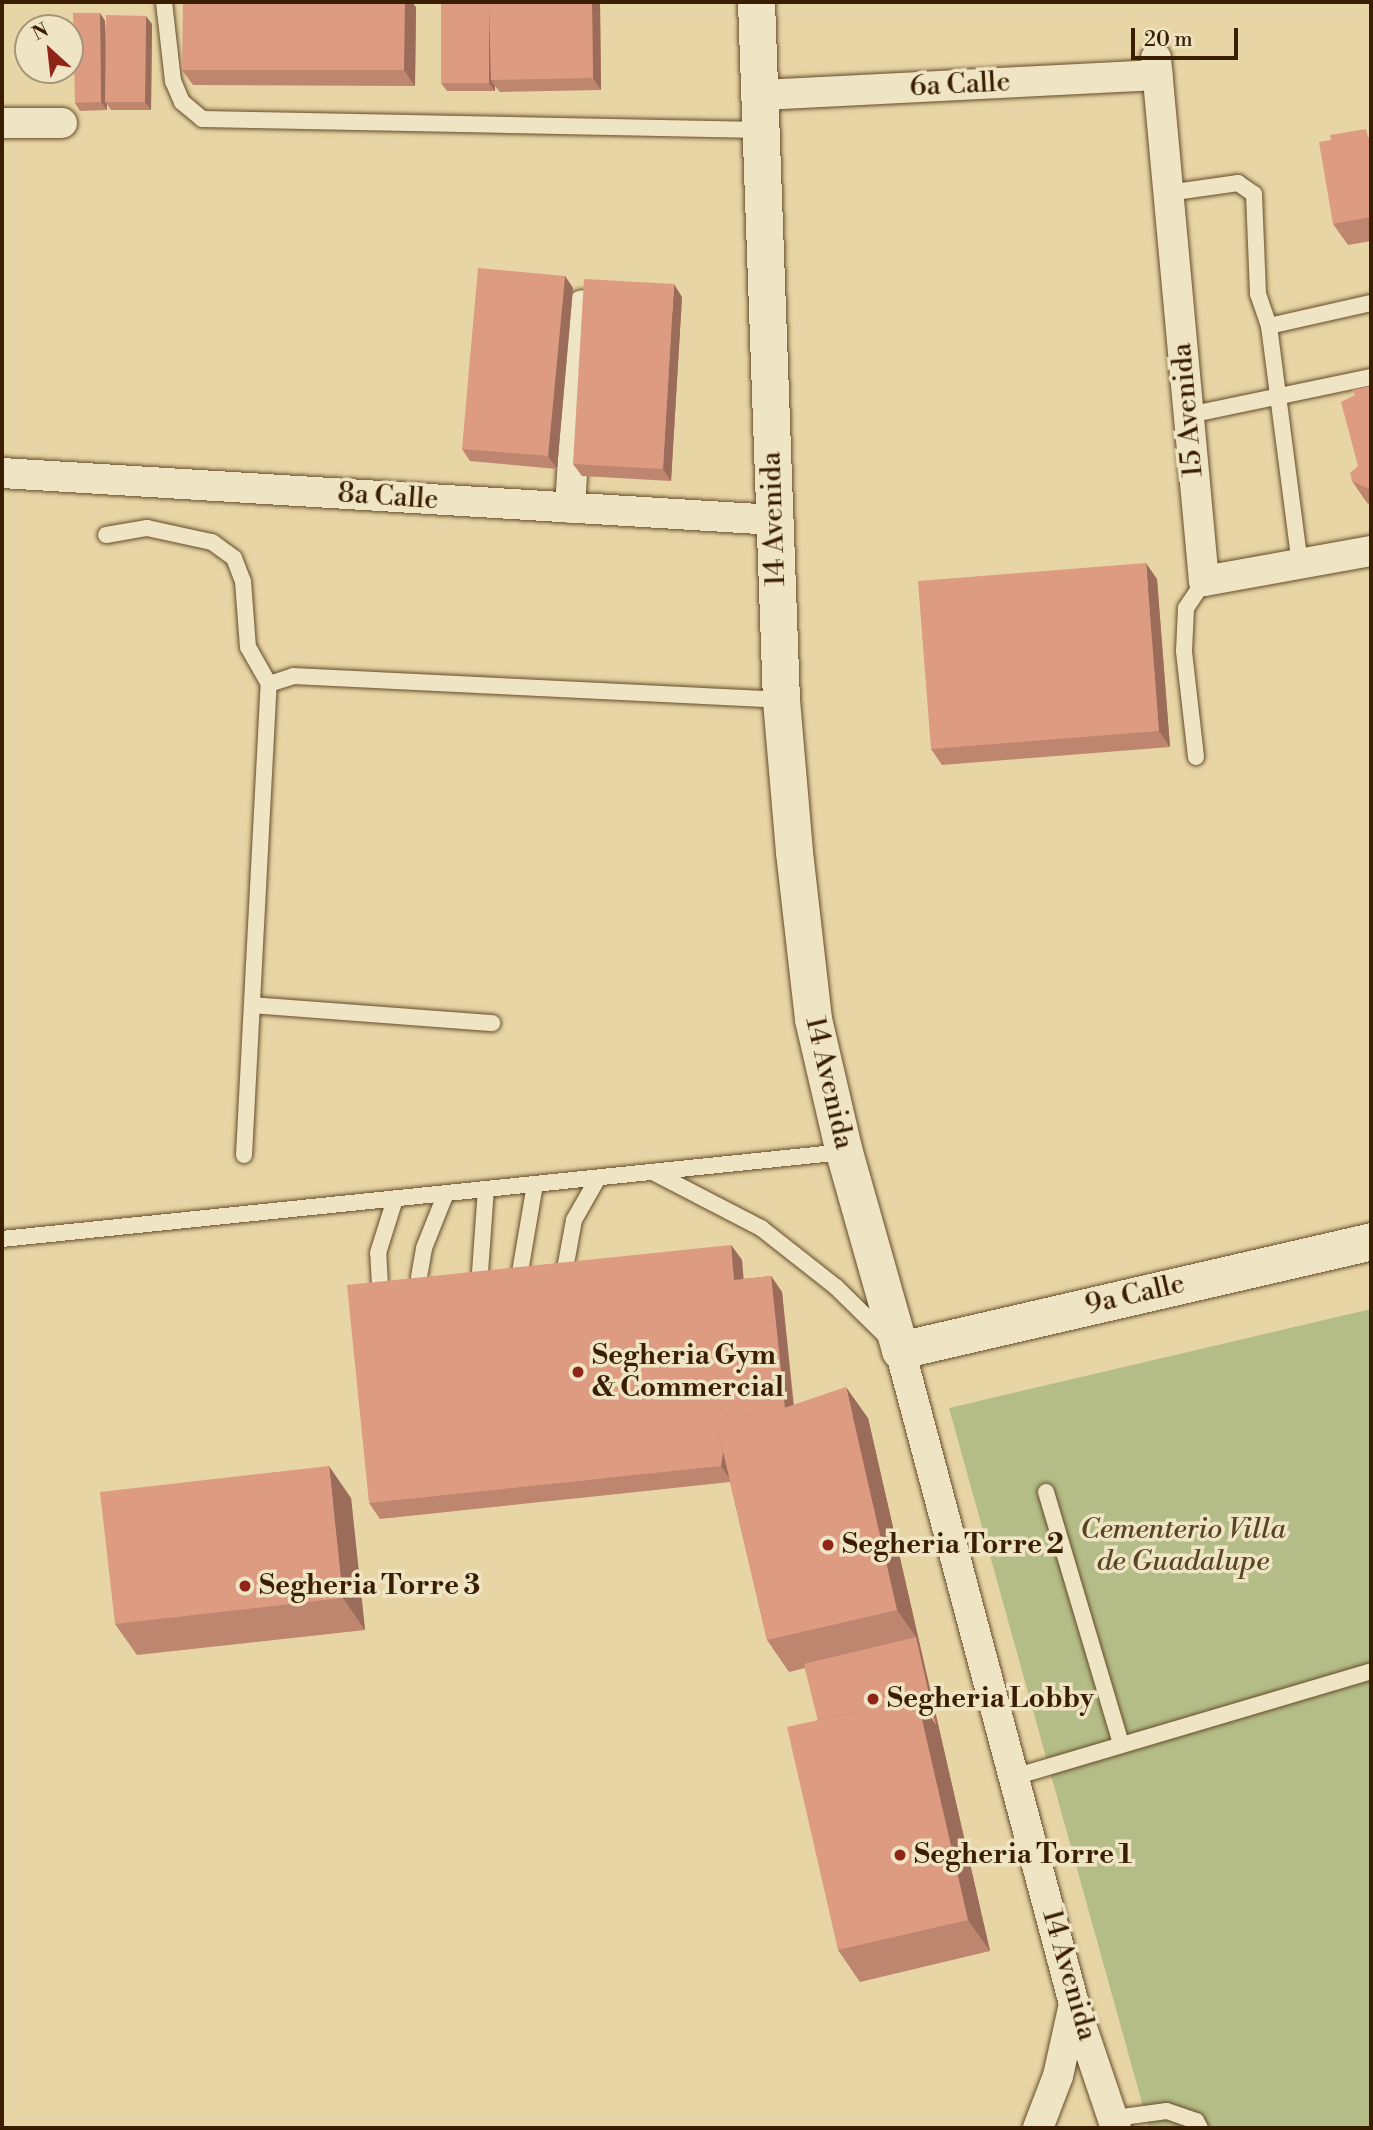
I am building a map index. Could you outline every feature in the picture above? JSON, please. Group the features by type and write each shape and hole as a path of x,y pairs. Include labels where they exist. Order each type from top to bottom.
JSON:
{"street":[{"name":"14 Avenida","path":"756,2 763,112 781,700 813,1019 844,1152 900,1350 1074,2004 1116,2123"},
{"name":"6a Calle","path":"763,112 1156,66"},
{"name":"15 Avenida","path":"1156,66 1204,581"},
{"path":"2,122 62,123"},
{"path":"570,508 582,305"},
{"name":"8a Calle","path":"2,473 774,520"},
{"path":"1204,581 1371,551"},
{"name":"9a Calle","path":"900,1350 1371,1241"},
{"path":"1038,2128 1058,2076 1074,2004"}],"lane":[{"path":"164,2 173,81 183,102 201,119 763,112"},
{"path":"1168,193 1238,183 1254,194 1258,294 1269,326 1280,396 1300,564"},
{"path":"1269,326 1371,303"},
{"path":"1189,415 1371,377"},
{"path":"106,535 148,528 212,542 234,558 243,582 248,647 269,684 244,1155"},
{"path":"1196,757 1184,650 1186,608 1204,581"},
{"path":"269,684 293,676 781,700"},
{"path":"252,1005 492,1023"},
{"path":"2,1239 844,1152"},
{"path":"653,1172 761,1228 835,1287 900,1350"},
{"path":"565,1269 574,1220 598,1178"},
{"path":"520,1272 535,1184"},
{"path":"480,1272 486,1189"},
{"path":"419,1277 424,1248 446,1193"},
{"path":"380,1286 377,1253 395,1199"},
{"path":"1045,1492 1121,1744"},
{"path":"1014,1777 1371,1671"},
{"path":"1116,2123 1167,2111 1196,2121 1200,2128"}],"green space":[{"name":"Cementerio Villa de Guadalupe","path":"1371,1309 1371,2128 1149,2128 949,1408"}],"building":[{"path":"183,2 405,2 404,70 182,70"},
{"path":"441,2 489,2 489,83 441,83"},
{"path":"489,2 592,2 593,78 491,80"},
{"path":"100,13 101,102 75,103 75,84 84,84 84,14 73,14"},
{"path":"106,15 146,16 145,102 105,102"},
{"path":"1366,129 1368,137 1371,136 1371,217 1333,224 1319,142 1331,140 1330,135"},
{"path":"478,268 565,276 548,456 462,449"},
{"path":"584,279 674,284 663,469 573,464"},
{"path":"1371,386 1371,487 1367,488 1352,481 1350,473 1358,466 1341,402 1355,395 1352,390"},
{"path":"1146,563 1159,731 931,749 918,581"},
{"name":"Segheria Gym & Commercial","path":"731,1245 734,1280 771,1276 785,1408 715,1417 723,1452 721,1466 369,1503 347,1285"},
{"name":"Segheria Torre 2","path":"846,1387 897,1610 767,1640 715,1417 775,1411"},
{"name":"Segheria Torre 3","path":"329,1466 343,1598 115,1624 100,1492"},
{"name":"Segheria Lobby","path":"916,1637 936,1725 917,1698 818,1720 804,1664"},
{"name":"Segheria Torre 1","path":"917,1698 968,1920 838,1950 787,1727"}],"place":[{"name":"Segheria Gym & Commercial","path":"578,1372"},
{"name":"Segheria Torre 2","path":"828,1545"},
{"name":"Segheria Torre 3","path":"245,1586"},
{"name":"Segheria Lobby","path":"873,1699"},
{"name":"Segheria Torre 1","path":"900,1855"}]}
